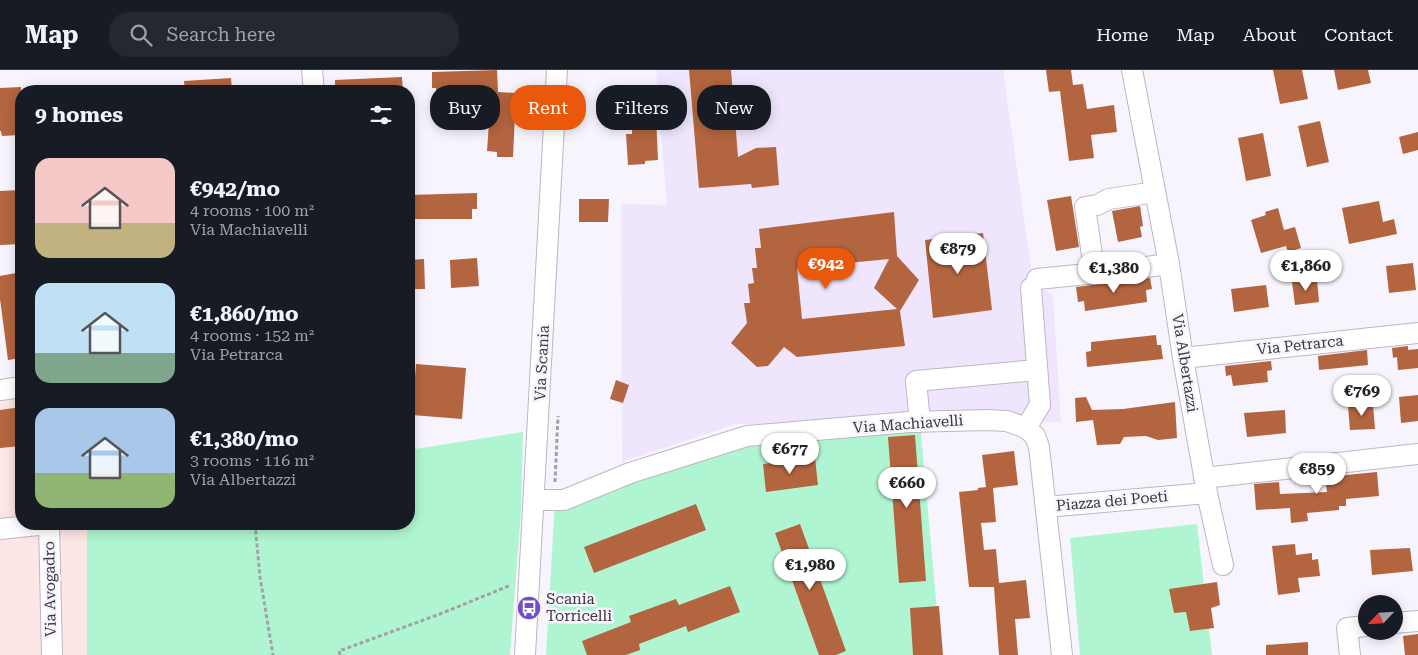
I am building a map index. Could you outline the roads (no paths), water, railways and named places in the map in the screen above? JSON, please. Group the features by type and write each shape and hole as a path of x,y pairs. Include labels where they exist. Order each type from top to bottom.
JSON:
{"street":[{"path":"312,70 313,85"},
{"name":"Via Scania","path":"525,655 558,70"},
{"name":"Via Albertazzi","path":"1124,70 1138,102"},
{"name":"Via Albertazzi","path":"1132,70 1169,264 1205,485 1223,565"},
{"path":"1092,255 1085,207 1098,206 1109,199 1155,192"},
{"path":"1046,507 1039,447 1036,436 1026,428 1040,405 1034,284 1169,264"},
{"name":"Via Petrarca","path":"1183,358 1418,332"},
{"path":"920,422 916,381 1037,370"},
{"path":"0,390 15,388"},
{"name":"Via Machiavelli","path":"534,500 564,500 630,473 747,436 920,422 986,420 1007,421 1026,428"},
{"name":"Piazza dei Poeti","path":"1062,655 1046,507 1418,454"},
{"name":"Via Avogadro","path":"0,529 15,527"},
{"name":"Via Avogadro","path":"48,530 52,655"},
{"path":"1403,622 1418,621"},
{"path":"1350,655 1347,628 1358,627"}],"place":[{"name":"Scania Torricelli","path":"529,608"}]}
